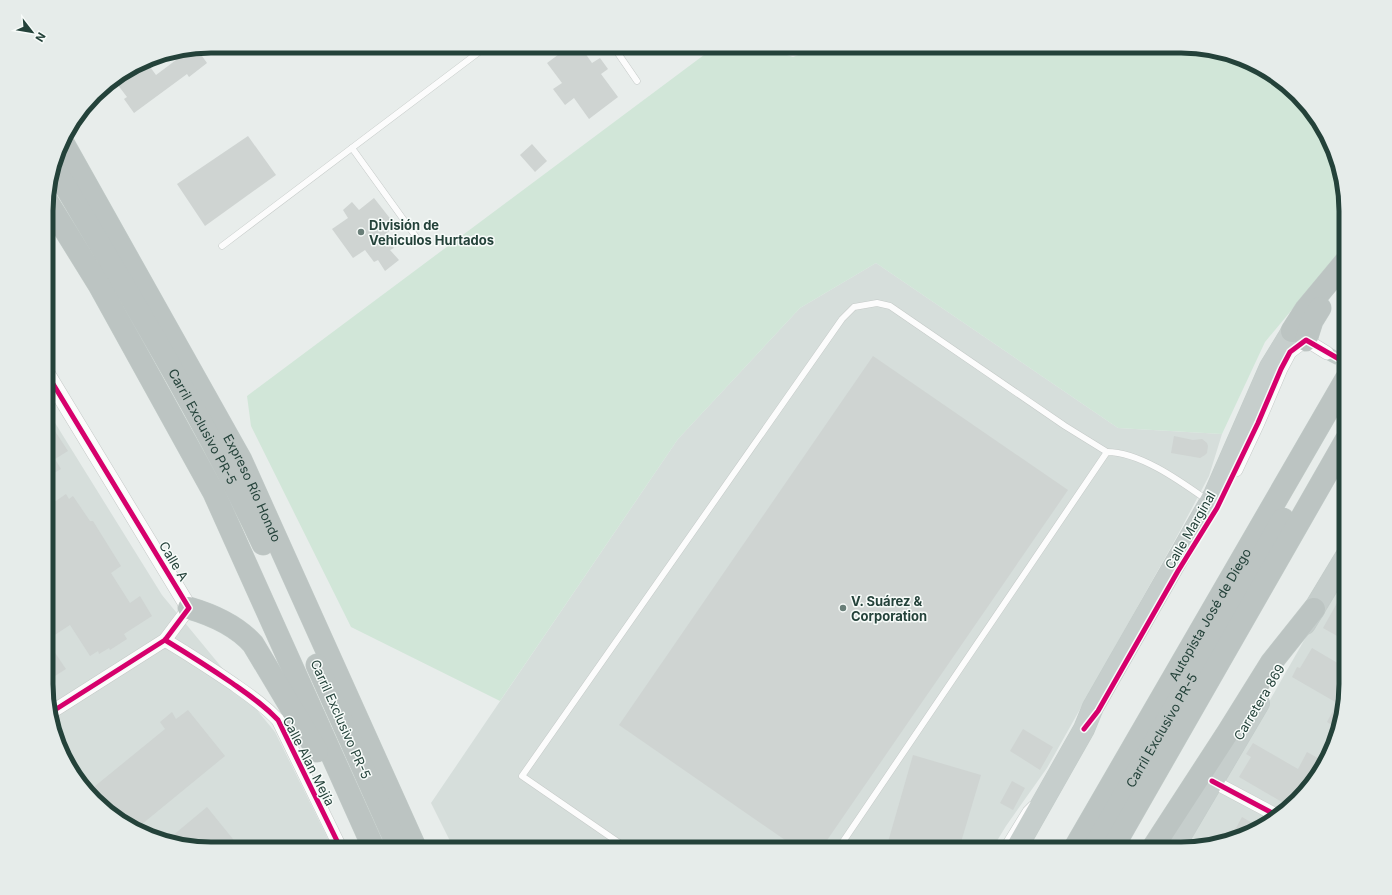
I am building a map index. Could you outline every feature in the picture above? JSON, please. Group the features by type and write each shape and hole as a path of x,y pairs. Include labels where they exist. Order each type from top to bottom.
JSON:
{"highway":[{"name":"Expreso Río Hondo","path":"66,148 241,460 413,842"},
{"name":"Carril Exclusivo PR-5","path":"57,173 155,338 222,460 262,542 396,842"},
{"path":"53,211 99,285 214,493 370,842"},
{"path":"1299,336 1306,309 1339,269"},
{"path":"1299,336 1339,284"},
{"name":"Calle Marginal","path":"1020,842 1084,729 1092,707 1210,502 1270,368 1299,336"},
{"name":"Autopista José de Diego","path":"1078,842 1339,391"},
{"path":"1301,486 1339,394"},
{"path":"1301,486 1339,438"},
{"path":"1116,842 1339,452"},
{"name":"Carril Exclusivo PR-5","path":"1097,842 1301,486"},
{"name":"Carretera 869","path":"1176,842 1314,609 1339,571"},
{"path":"189,608 204,612 229,624 244,634 253,644 305,730 369,842"},
{"path":"1156,842 1271,663 1314,609"}],"street":[{"path":"1299,336 1327,353"},
{"name":"Calle Marginal","path":"1084,729 1098,711 1178,571 1217,508 1258,423 1281,369 1299,336"},
{"name":"Calle A","path":"53,384 189,608"},
{"path":"55,710 165,640 189,608"},
{"name":"Calle Alan Mejía","path":"165,640 208,666 258,701 278,720 338,842"},
{"path":"1212,781 1272,813"}],"lane":[{"path":"222,246 478,53"},
{"path":"618,53 637,81"},
{"path":"352,148 420,241"},
{"path":"618,842 522,776 842,319 854,308 877,303 890,306 1066,426 1107,452 1114,452 1145,462 1174,477 1210,502"},
{"path":"843,842 1107,452"},
{"path":"1006,842 1026,810 1052,784"}],"shaded area":[{"path":"876,263 1118,428 1222,434 1209,476 1175,540 1047,768 996,842 450,842 431,803 678,439 800,308"},
{"path":"53,420 162,595 275,732 330,842 200,842 170,837 141,826 123,815 99,796 80,772 69,754 61,735 53,695"},
{"path":"1339,579 1338,705 1331,735 1318,763 1293,796 1260,821 1242,830 1222,837 1189,842"}],"green space":[{"path":"707,53 781,53 793,57 804,53 1192,53 1222,58 1242,65 1260,74 1293,99 1312,123 1323,141 1331,160 1338,190 1339,253 1265,342 1222,434 1118,428 876,263 800,308 678,439 500,701 351,627 251,426 247,396"}],"building":[{"path":"200,53 207,63 189,77 187,74 134,113 124,99 127,97 117,84 132,74 149,65 156,75 176,60 174,57"},
{"path":"561,53 585,53 592,63 600,58 608,69 601,74 618,97 589,119 574,98 565,105 553,89 562,83 547,63"},
{"path":"248,136 276,175 205,226 177,184"},
{"path":"532,144 547,161 535,172 520,155"},
{"name":"División de Vehiculos Hurtados","path":"374,198 396,226 384,235 394,248 390,250 399,260 385,271 378,260 374,262 365,250 353,258 332,229 348,218 343,210 352,202 359,210"},
{"name":"V. Suárez & Corporation","path":"873,356 1068,490 826,842 788,842 619,725"},
{"path":"53,428 68,451 55,459 61,469 53,474"},
{"path":"1174,436 1193,440 1202,439 1207,443 1207,453 1200,458 1171,453"},
{"path":"66,494 69,499 73,496 90,521 93,521 121,566 111,573 130,603 140,596 152,616 124,634 127,639 110,650 109,648 99,654 98,651 90,656 70,625 53,636 53,503"},
{"path":"1339,599 1339,637 1323,628"},
{"path":"1312,648 1339,664 1339,695 1334,726 1327,722 1337,703 1292,677 1297,667 1300,668"},
{"path":"53,650 66,669 53,677"},
{"path":"188,710 225,756 140,826 107,803 92,788 165,729 160,722 172,712 176,719"},
{"path":"1023,729 1053,747 1040,770 1010,751"},
{"path":"1253,743 1298,769 1307,752 1320,759 1300,788 1284,803 1239,777 1251,757 1246,754"},
{"path":"913,755 981,775 961,842 888,842"},
{"path":"1012,781 1025,788 1013,810 1000,803"},
{"path":"207,807 235,842 200,842 171,837"},
{"path":"1242,817 1254,824 1242,830 1233,834"}],"tunnel":[{"path":"1327,353 1339,359"}],"cycle path":[{"path":"1084,729 1098,711 1178,571 1217,508 1290,352 1306,340 1339,359"},
{"path":"53,384 189,608 165,640 55,710"},
{"path":"165,640 207,666 244,692 262,705 278,720 338,842"},
{"path":"1212,781 1272,813"}],"place":[{"name":"División de Vehiculos Hurtados","path":"361,232"},
{"name":"V. Suárez & Corporation","path":"843,608"}]}
